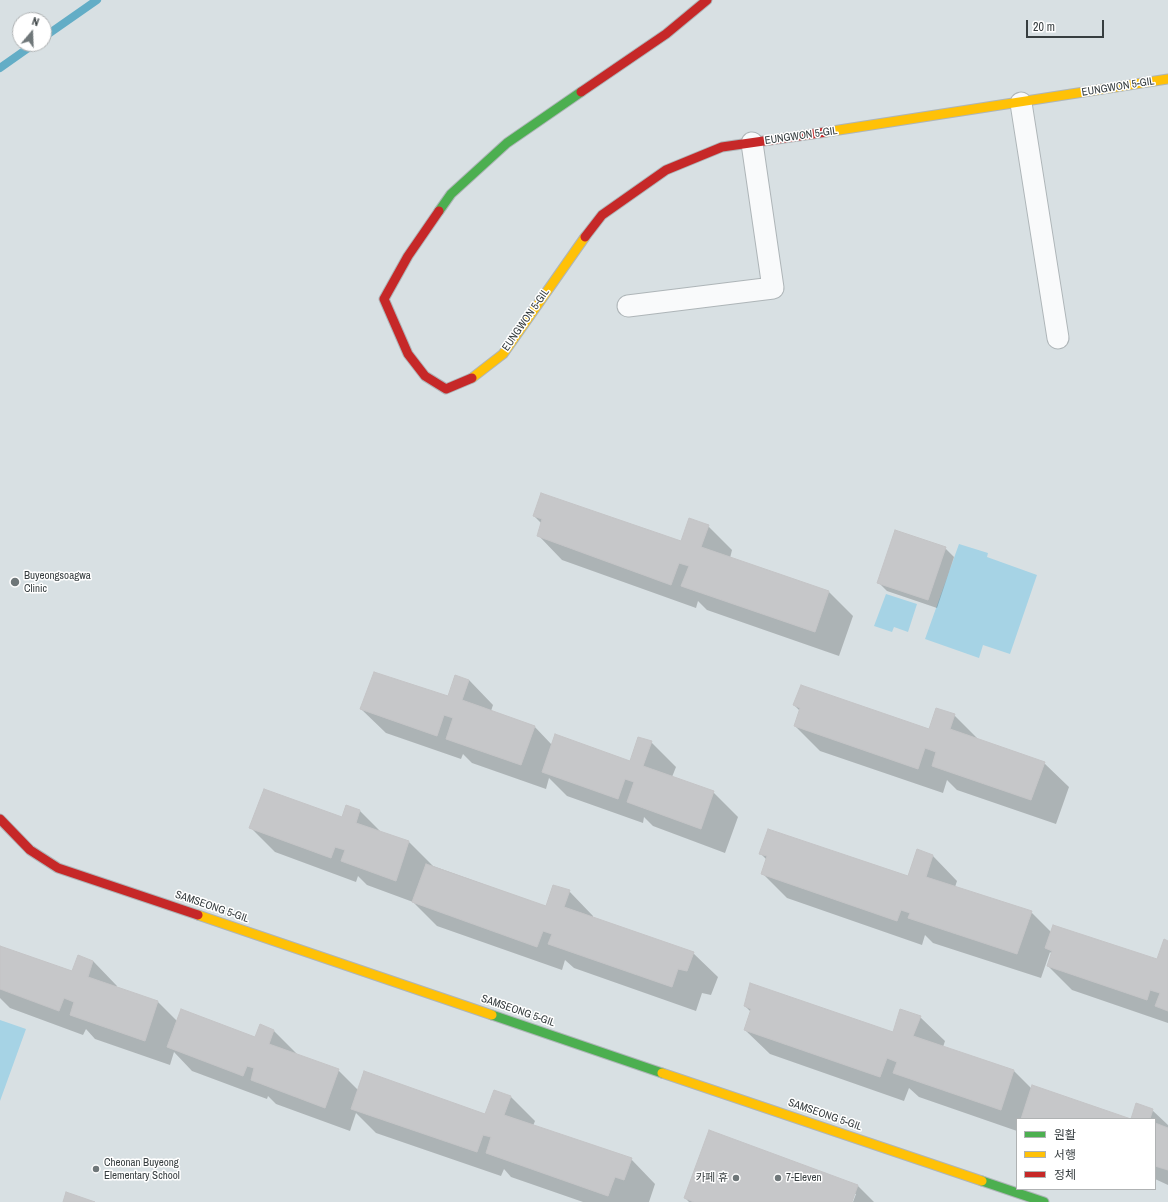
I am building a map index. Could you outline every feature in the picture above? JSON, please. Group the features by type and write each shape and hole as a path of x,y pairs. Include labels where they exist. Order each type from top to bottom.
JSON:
{"street":[{"name":"EUNGWON 5-GIL","path":"706,0 666,34 508,143 451,194 408,256 384,299 408,354 425,376 446,389 471,380 503,354 562,268 602,215 666,170 722,147 1021,103 1168,79"},
{"path":"1021,103 1058,338"},
{"path":"628,306 773,288 752,143"},
{"name":"SAMSEONG 5-GIL","path":"0,819 30,850 58,868 1044,1202"}],"shaded area":[{"path":"959,544 988,553 987,557 1037,575 1010,654 983,645 979,658 925,639"},
{"path":"886,594 917,604 908,632 894,627 892,632 874,626"},
{"path":"0,1020 26,1029 0,1101"}],"building":[{"path":"541,493 681,541 689,518 709,525 701,547 829,591 815,632 681,586 689,566 679,563 671,585 537,536 542,519 533,516"},
{"path":"895,530 946,547 928,600 877,583"},
{"path":"374,672 448,696 455,675 469,680 462,700 535,726 521,765 446,739 453,718 444,715 437,736 360,709"},
{"path":"801,685 929,729 936,708 955,714 950,729 1045,762 1031,800 932,766 936,752 925,748 918,769 794,726 800,708 793,705"},
{"path":"555,734 630,761 638,737 652,741 643,766 714,791 701,829 627,802 634,782 625,779 618,799 542,772"},
{"path":"264,789 342,817 346,805 360,810 356,823 409,841 396,881 341,861 345,850 335,847 331,858 249,828"},
{"path":"768,829 908,876 917,849 933,855 926,877 1032,911 1017,954 908,918 910,913 901,910 897,921 761,874 767,856 759,854"},
{"path":"426,864 546,906 553,885 570,890 564,907 694,952 687,971 678,969 672,987 548,944 552,934 543,931 537,947 412,902"},
{"path":"1053,925 1157,959 1164,939 1168,941 1168,1011 1155,1006 1160,993 1150,990 1147,1000 1047,966 1052,951 1045,948"},
{"path":"0,946 72,971 78,955 93,961 88,977 158,1001 145,1041 70,1015 74,1002 64,998 59,1011 0,989"},
{"path":"750,983 893,1032 900,1009 921,1016 913,1036 1014,1070 1001,1110 893,1073 897,1062 887,1058 880,1077 744,1030 751,1009 744,1006"},
{"path":"181,1009 255,1037 260,1024 274,1030 269,1044 339,1069 325,1108 251,1080 254,1068 247,1066 243,1076 167,1047"},
{"path":"364,1071 485,1114 494,1090 511,1096 504,1115 632,1158 624,1180 615,1177 608,1196 486,1153 491,1137 483,1135 477,1152 351,1109"},
{"path":"1032,1085 1128,1118 1021,1118"},
{"path":"1136,1103 1153,1109 1150,1118 1131,1118"},
{"path":"1156,1123 1168,1128 1168,1170 1156,1166"},
{"path":"709,1130 858,1185 852,1202 694,1202 684,1198"},
{"path":"66,1192 95,1202 63,1202"}],"waterway":[{"path":"52,31 97,0"},
{"path":"0,68 23,52"}],"traffic: fast":[{"path":"439,211 451,194 507,143 581,92"},
{"path":"492,1015 662,1073"},
{"path":"982,1181 1044,1202"}],"traffic: slow":[{"path":"826,132 1168,79"},
{"path":"472,378 503,354 585,237"},
{"path":"198,915 492,1015"},
{"path":"662,1073 982,1181"}],"traffic: jam":[{"path":"581,92 666,34 707,0"},
{"path":"585,237 602,215 666,170 722,147 826,132"},
{"path":"439,211 408,256 384,299 408,354 425,376 446,389 472,378"},
{"path":"0,819 30,850 58,868 198,915"}],"place":[{"name":"Buyeongsoagwa Clinic","path":"15,582"},
{"name":"Cheonan Buyeong Elementary School","path":"96,1169"},
{"name":"카페 휴","path":"736,1178"},
{"name":"7-Eleven","path":"778,1178"}]}
